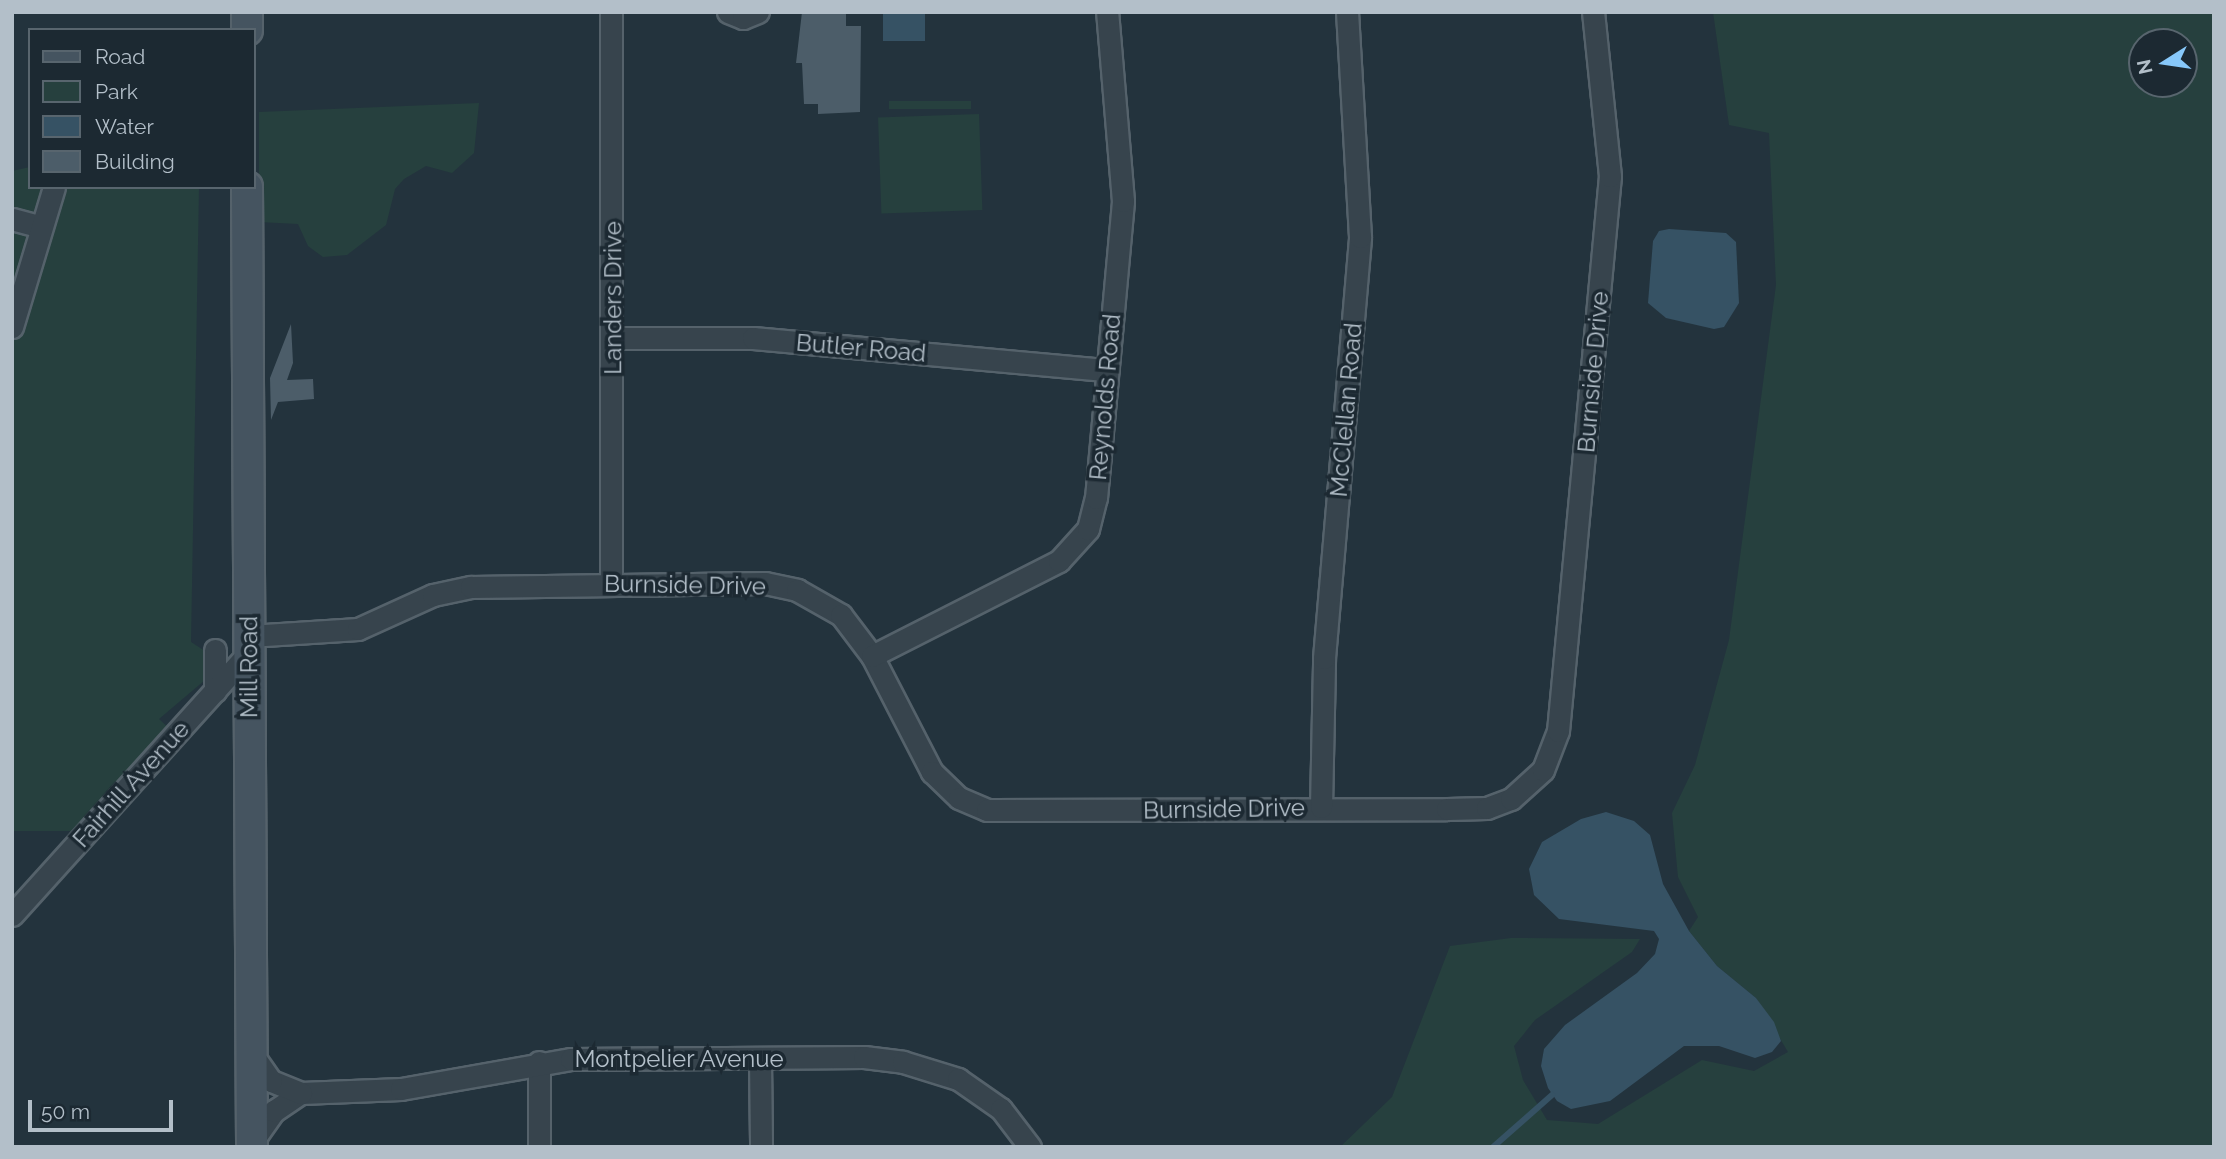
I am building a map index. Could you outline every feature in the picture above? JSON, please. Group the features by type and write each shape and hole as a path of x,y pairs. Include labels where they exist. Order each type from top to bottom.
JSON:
{"street":[{"name":"Landers Drive","path":"611,12 614,338 611,584"},
{"path":"728,12 743,18 758,12"},
{"name":"Reynolds Road","path":"872,656 1072,552 1088,529 1096,498 1123,201 1107,12"},
{"name":"McClellan Road","path":"1321,807 1324,658 1360,237 1347,12"},
{"name":"Burnside Drive","path":"249,644 358,629 452,589 765,583 797,590 841,615 872,656 932,772 944,787 974,806 1018,812 1321,807 1487,808 1511,799 1534,783 1555,744 1609,198 1609,150 1593,12"},
{"path":"12,327 39,226 53,189"},
{"name":"Mill Road","path":"247,189 252,1144"},
{"path":"12,219 39,226"},
{"name":"Butler Road","path":"614,338 765,339 1108,370"},
{"name":"Fairhill Avenue","path":"12,915 215,691 249,644"},
{"path":"215,650 215,691"},
{"name":"Montpelier Avenue","path":"253,1055 271,1081 301,1093 401,1089 539,1062 864,1057 903,1062 958,1079 1001,1109 1030,1147"},
{"path":"760,1060 761,1147"},
{"path":"539,1062 539,1147"},
{"path":"252,1144 274,1111 301,1093"}],"green space":[{"path":"1713,12 2214,12 2214,1147 1340,1147 1392,1097 1450,946 1511,938 1640,939 1632,952 1535,1020 1514,1046 1523,1080 1547,1120 1598,1124 1702,1060 1754,1071 1788,1052 1756,998 1717,966 1689,931 1698,917 1678,877 1672,813 1695,765 1729,640 1776,285 1769,133 1729,125"},
{"path":"889,101 971,101 971,109 889,109"},
{"path":"479,103 474,153 452,173 426,166 404,179 395,189 386,225 347,255 323,257 308,246 298,224 259,222 259,112"},
{"path":"979,114 982,210 881,213 878,118"},
{"path":"28,167 28,189 199,189 191,642 205,651 205,680 159,719 171,730 79,831 12,831 12,171"}],"water":[{"path":"883,12 925,12 925,41 883,41"},
{"path":"1669,229 1726,233 1736,242 1739,303 1724,327 1714,329 1666,318 1648,303 1653,241 1659,231"},
{"path":"1606,812 1634,821 1650,835 1663,884 1689,931 1717,966 1756,998 1774,1022 1781,1041 1772,1052 1755,1058 1719,1046 1684,1046 1610,1101 1571,1109 1557,1101 1548,1088 1541,1066 1544,1049 1565,1025 1637,973 1655,954 1659,939 1654,931 1559,919 1534,895 1529,869 1542,842 1581,819"}],"building":[{"path":"802,12 846,12 846,26 861,26 860,112 818,114 818,104 804,104 802,63 796,63"},
{"path":"291,324 293,363 287,380 313,379 314,399 278,402 271,420 270,378"}],"waterway":[{"path":"1493,1147 1552,1095"}]}
